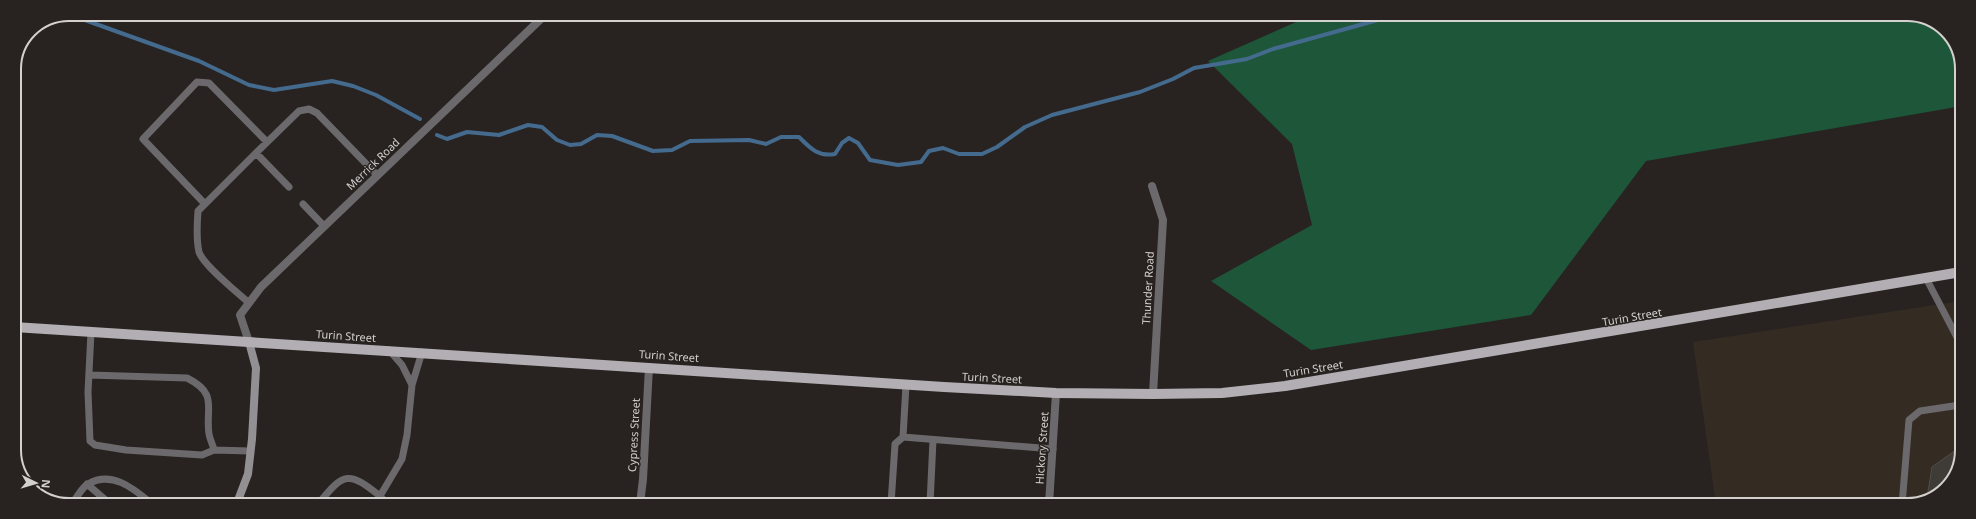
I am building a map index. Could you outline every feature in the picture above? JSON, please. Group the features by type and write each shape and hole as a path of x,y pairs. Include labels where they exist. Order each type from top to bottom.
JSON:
{"main road":[{"name":"Turin Street","path":"21,327 1056,393 1153,394 1222,392 1285,386 1955,273"}],"street":[{"name":"Merrick Road","path":"249,342 240,315 261,287 539,21"},
{"name":"Thunder Road","path":"1152,186 1163,220 1153,394"},
{"path":"239,498 248,474 256,368 249,342"},
{"name":"Cypress Street","path":"641,498 649,367"},
{"name":"Hickory Street","path":"1050,498 1056,393"}],"lane":[{"path":"205,204 143,139 197,82 209,83 268,142"},
{"path":"249,303 203,258 200,252 198,211 256,153 299,111 309,109 317,113 377,175"},
{"path":"256,153 289,187"},
{"path":"303,204 324,226"},
{"path":"1926,278 1955,334"},
{"path":"91,332 89,375 90,441 95,445 126,450 202,456 214,450 250,451"},
{"path":"389,350 402,365 412,385"},
{"path":"323,498 334,485 343,479 352,478 365,484 380,496 402,459 407,435 412,385 422,352"},
{"path":"89,375 187,378 198,384 205,392 210,405 209,434 214,450"},
{"path":"903,438 906,384"},
{"path":"1903,498 1909,420 1920,411 1955,407"},
{"path":"891,498 895,444 903,438 1053,449"},
{"path":"930,498 933,440"},
{"path":"76,498 87,484 105,480 116,480 132,488 145,498"},
{"path":"87,484 103,498"}],"shaded area":[{"path":"1955,302 1955,457 1947,477 1936,488 1928,493 1914,498 1715,498 1693,342"}],"green space":[{"path":"1298,21 1914,21 1934,29 1949,45 1955,66 1955,107 1646,161 1531,315 1311,350 1211,281 1312,225 1292,144 1208,61"}],"building":[{"path":"1955,451 1955,457 1947,477 1941,484 1928,493 1932,467"}],"waterway":[{"path":"88,21 199,61 249,85 274,90 332,81 353,86 376,95 420,119"},
{"path":"437,135 447,139 467,132 499,135 528,125 542,127 557,140 570,145 581,144 597,135 612,136 653,151 672,150 690,141 749,140 766,144 781,137 799,137 815,151 829,155 835,154 842,143 849,138 858,143 870,160 898,165 921,162 929,151 943,148 959,154 982,154 997,147 1025,127 1052,115 1140,92 1173,79 1194,68 1247,59 1273,49 1374,21"}]}
